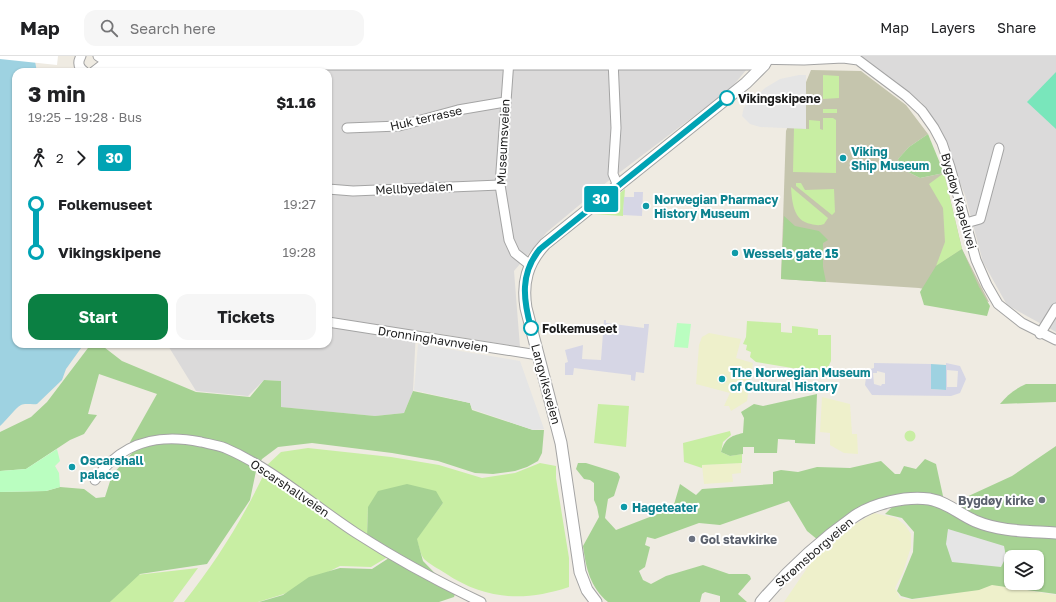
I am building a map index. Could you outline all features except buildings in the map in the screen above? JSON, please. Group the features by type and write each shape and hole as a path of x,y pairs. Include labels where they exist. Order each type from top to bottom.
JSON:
{"street":[{"path":"81,56 78,62 82,68"},
{"path":"98,56 101,58 170,62"},
{"path":"98,68 102,65 229,60 276,62 613,59 767,60 859,58"},
{"name":"Bygdøy Kapellvei","path":"859,58 906,96 922,111 934,128 948,161 976,260 987,285 998,304 1013,317 1040,334 1056,340"},
{"path":"613,59 616,128 613,174 618,186"},
{"name":"Langviksveien","path":"596,602 587,590 580,572 564,456 525,298 525,281 530,265 546,244 746,83 767,60"},
{"name":"Museumsveien","path":"509,61 500,185 509,240 515,253 530,265"},
{"name":"Huk terrasse","path":"347,128 399,126 458,110 505,102"},
{"path":"966,223 980,219 999,148"},
{"name":"Mellbyedalen","path":"332,189 353,190 500,185"},
{"path":"1040,334 1056,308"},
{"name":"Dronninghavnveien","path":"332,323 538,355"},
{"name":"Oscarshallveien","path":"95,480 106,464 117,455 130,448 152,440 184,439 223,447 267,472 374,544 481,602"},
{"name":"Strømsborgveien","path":"761,602 780,580 812,551 856,515 880,505 905,500 927,499 940,502 976,521 991,526 1010,530 1056,533"}],"shaded area":[{"path":"177,56 758,56 731,88 607,182 547,232 514,271 520,347 416,330 413,391 404,413 375,416 280,407 280,381 264,380 248,396 196,391 169,348 332,348 332,68 177,68"},
{"path":"851,56 1056,56 1056,332 1007,305 983,262 965,195 938,130 921,102"},
{"path":"811,70 861,71 906,105 928,134 909,147 898,159 900,168 920,178 944,173 962,249 989,302 919,288 781,279 786,131"},
{"path":"806,75 806,129 760,127 750,124 742,116 744,107 765,88 780,79"},
{"path":"634,192 643,192 642,216 623,215 624,197 634,197"},
{"path":"604,320 606,320 606,323 644,328 644,324 649,324 644,373 636,372 635,381 631,380 631,375 574,368 573,375 565,375 565,363 568,362 565,350 583,345 582,359 601,360"},
{"path":"709,333 741,339 736,358 753,363 747,401 731,411 729,406 724,406 730,393 696,384 699,345 702,337"},
{"path":"418,344 520,361 544,429 533,430 472,409 470,403 414,390"},
{"path":"874,363 931,364 931,389 946,390 946,363 960,366 966,379 960,393 951,396 872,395 865,385 867,370 874,368","holes":["947,370 958,371 957,387 947,387","877,371 885,373 885,384 882,384 881,386 874,384 873,373 877,373"]},
{"path":"822,397 850,404 852,434 857,434 858,454 844,453 830,445 830,433 820,432"},
{"path":"741,463 741,473 732,474 733,482 704,484 702,465"},
{"path":"874,513 896,518 905,525 911,534 911,547 903,572 895,588 900,598 912,600 978,589 991,584 1004,586 1004,590 1026,590 1056,595 1056,602 784,602 816,555 855,524"},
{"path":"948,529 1004,546 1004,561 1001,567 952,562 946,544"}],"green space":[{"path":"1056,72 1056,129 1027,102"},
{"path":"823,75 839,76 839,98 823,99"},
{"path":"823,109 837,109 837,113 823,113"},
{"path":"823,118 833,118 836,120 836,173 793,172 794,128 809,129 809,120 820,121 820,129 823,130"},
{"path":"928,134 944,173 920,178 900,168 898,159 909,147"},
{"path":"944,173 962,249 936,266 945,242 943,208 929,184"},
{"path":"796,183 801,183 805,190 834,189 835,212 832,215 796,186"},
{"path":"791,187 828,218 824,224 814,225 800,219 793,204"},
{"path":"625,189 623,216 593,214"},
{"path":"784,216 795,226 819,231 828,240 823,243 823,267 826,282 781,279"},
{"path":"962,249 979,287 990,306 987,316 924,305 920,292 936,266"},
{"path":"747,321 781,323 781,332 792,333 792,326 818,329 818,335 831,335 831,361 823,378 798,369 756,362 750,357 751,352 746,350 747,345 743,344 746,337"},
{"path":"677,323 691,324 688,348 674,347"},
{"path":"88,348 105,348 122,361 196,392 250,397 264,380 281,381 281,407 375,416 404,413 413,391 470,403 472,410 533,430 544,430 542,453 538,461 515,471 493,474 475,473 438,461 392,453 312,443 278,447 262,459 256,471 250,500 207,564 140,574 110,602 0,602 0,492 46,491 60,487 84,489 96,498 105,497 112,475 132,453 130,442 157,394 99,374 88,414 97,415 84,434 70,440 26,469 0,471 0,432 31,417 47,402"},
{"path":"1026,384 1056,384 1056,402 1000,404 1012,392"},
{"path":"817,394 815,444 795,443 795,440 778,439 777,453 754,453 754,447 743,447 743,454 730,456 721,452 726,441 735,435 743,433 744,418 741,412 754,404 763,406"},
{"path":"598,404 629,406 626,447 594,443"},
{"path":"910,430 914,432 916,436 914,440 910,442 906,440 904,436 906,432"},
{"path":"730,431 731,435 723,442 721,452 730,456 742,454 742,463 702,465 702,468 684,462 683,443"},
{"path":"1056,446 1056,594 1028,590 1044,590 1044,550 1004,550 1004,587 992,585 979,590 912,599 901,596 897,591 913,552 914,532 902,518 885,514 897,504 912,502 937,506 959,514 962,499 1012,476"},
{"path":"308,448 391,457 439,465 482,478 515,473 540,463 556,466 556,478 569,558 569,587 536,595 505,596 475,589 431,565 424,559 416,539 443,503 368,507 367,536 265,467 281,452"},
{"path":"57,449 60,461 55,466 59,473 60,487 46,491 0,492 0,471 26,469"},
{"path":"925,459 936,464 943,496 916,495 893,498 818,540 807,531 789,501 720,525 699,523 655,539 647,537 645,545 650,547 645,567 639,571 643,580 651,584 666,576 703,565 729,574 747,574 751,579 738,594 747,602 720,602 720,596 705,592 702,594 700,602 608,602 597,590 587,569 583,546 599,517 594,500 594,483 590,480 584,479 576,469 578,463 586,463 618,473 620,477 614,496 608,499 605,518 616,530 673,508 680,484 696,495 702,489 773,484 773,472 781,470 798,472 817,467 850,468 881,461 895,474 900,474 904,466 916,469"},
{"path":"264,474 391,555 371,567 340,566 284,594 258,602 184,602 207,572 228,540 247,508"},
{"path":"407,484 436,491 443,503 417,539 423,561 455,594 454,597 439,602 259,602 283,595 309,577 340,568 372,569 392,556 394,551 367,536 368,507 378,491"},
{"path":"198,568 173,602 110,602 136,575"}],"water":[{"path":"0,56 34,56 36,68 12,68 12,348 81,348 66,369 62,380 37,404 21,405 0,426"},
{"path":"931,364 946,365 946,390 931,389"}],"pier":[{"path":"0,56 58,56 57,65 0,59"}],"bus line":[{"name":"30","path":"531,328 524,289 526,274 532,260 540,249 727,98"}],"place":[{"name":"Vikingskipene","path":"727,98"},
{"name":"Viking Ship Museum","path":"843,158"},
{"name":"Norwegian Pharmacy History Museum","path":"646,206"},
{"name":"Wessels gate 15","path":"735,253"},
{"name":"Folkemuseet","path":"531,328"},
{"name":"The Norwegian Museum of Cultural History","path":"722,379"},
{"name":"Oscarshall palace","path":"72,467"},
{"name":"Bygdøy kirke","path":"1042,500"},
{"name":"Hageteater","path":"624,507"},
{"name":"Gol stavkirke","path":"692,539"}]}
